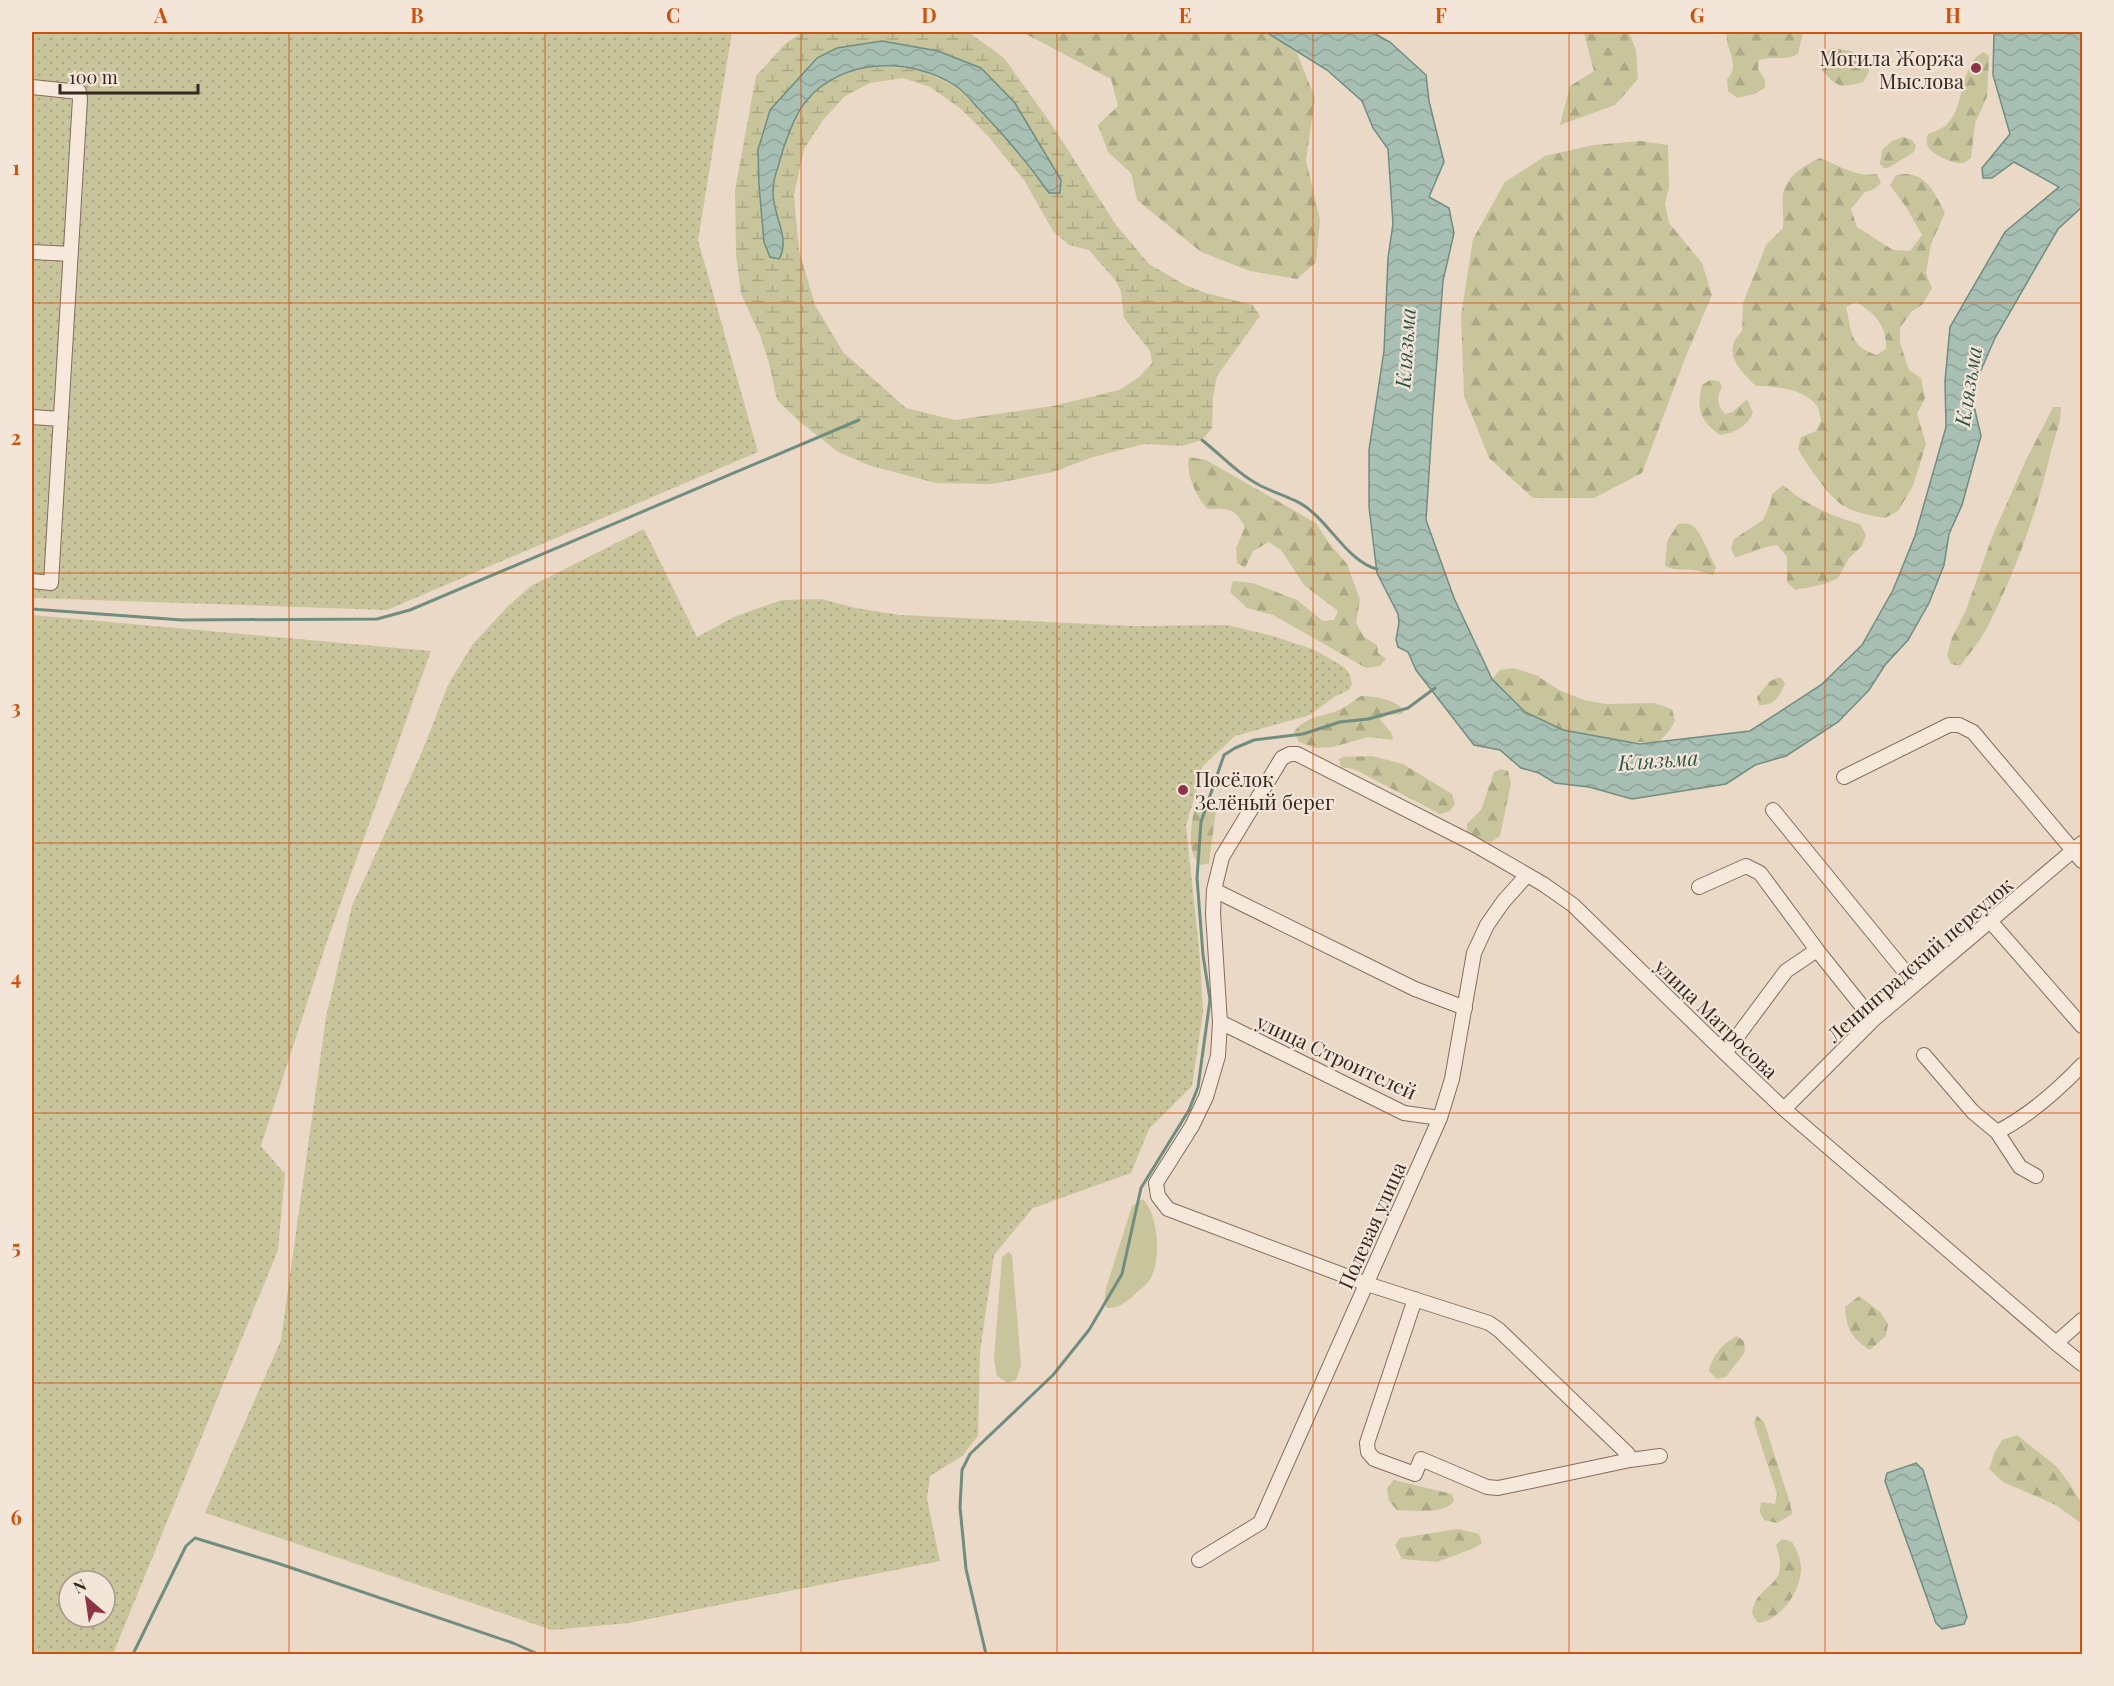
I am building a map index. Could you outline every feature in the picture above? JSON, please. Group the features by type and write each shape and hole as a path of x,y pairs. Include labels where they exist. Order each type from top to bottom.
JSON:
{"street":[{"path":"32,87 79,92 81,99 51,582 32,581"},
{"path":"32,252 71,254"},
{"path":"32,417 60,419"},
{"path":"1844,777 1949,725 1959,725 1973,732 2080,851"},
{"name":"улица Матросова","path":"1214,890 1222,857 1282,758 1290,754 1298,754 1454,835 1543,884 1573,905 1784,1109 2082,1364"},
{"path":"1773,810 1916,984"},
{"name":"Ленинградский переулок","path":"1784,1109 1874,1020 1990,921 2080,851"},
{"path":"1699,887 1746,866 1760,873 1817,950 1874,1020"},
{"name":"Полевая улица","path":"1199,1560 1260,1523 1440,1118 1452,1079 1474,953 1503,902 1527,875"},
{"path":"1465,1008 1415,988 1214,890 1213,913 1221,1023 1218,1056 1206,1097 1192,1126 1156,1183 1158,1196 1168,1209 1367,1284 1489,1323 1628,1454 1630,1460"},
{"path":"1990,921 2082,1026"},
{"path":"1725,1053 1786,971 1817,950"},
{"name":"улица Строителей","path":"1221,1023 1404,1113 1440,1118"},
{"path":"1924,1055 1973,1112 1997,1132 2020,1167 2036,1176"},
{"path":"1997,1132 2014,1124 2044,1101 2082,1065"},
{"path":"1415,1299 1367,1443 1368,1452 1374,1459 1415,1474 1421,1459 1487,1487 1498,1488 1630,1460 1660,1456"},
{"path":"2056,1343 2082,1320"}],"green space":[{"path":"32,32 732,32 698,240 758,452 387,610 32,598"},
{"path":"803,32 968,32 1004,58 1052,125 1116,225 1149,264 1185,285 1253,305 1260,316 1217,376 1213,397 1212,428 1202,440 1182,446 1144,444 1093,457 1053,472 992,484 936,483 871,466 838,452 799,421 777,400 760,335 741,294 736,255 735,190 756,76 786,43","holes":["817,58 981,68 1048,193 1033,170 957,87 916,68 863,66 828,81 806,101 791,129 777,168 773,194 776,218 782,235 759,185","903,78 930,87 961,109 987,135 1024,180 1053,231 1069,245 1089,250 1116,281 1121,292 1124,318 1150,351 1152,363 1139,377 1119,390 1053,406 955,420 906,408 843,352 815,305 799,250 794,195 804,149 823,120 845,96 870,83"]},
{"path":"1022,32 1266,32 1297,53 1315,98 1306,160 1320,220 1316,262 1297,279 1250,271 1201,252 1137,200 1131,173 1108,152 1098,125 1118,106 1111,79"},
{"path":"1567,32 1629,32 1636,50 1638,79 1615,105 1560,125 1570,86 1594,71 1584,34"},
{"path":"1727,32 1803,32 1798,54 1759,60 1758,69 1765,80 1765,88 1754,94 1737,98 1728,91 1727,79 1731,74 1733,62"},
{"path":"1832,48 1851,51 1868,61 1869,72 1863,82 1844,86 1827,76 1822,70 1823,55"},
{"path":"1984,52 1989,56 1987,97 1975,123 1971,158 1959,163 1942,158 1928,147 1927,136 1945,126 1952,118 1970,66"},
{"path":"1903,137 1912,140 1916,146 1914,152 1888,168 1884,168 1880,164 1882,150 1892,141"},
{"path":"1641,141 1668,145 1669,188 1665,203 1669,223 1702,263 1712,295 1686,356 1642,473 1594,498 1533,498 1489,458 1464,396 1461,316 1473,239 1505,182 1545,156 1593,145"},
{"path":"1819,158 1855,173 1877,174 1881,183 1865,192 1851,209 1857,227 1893,250 1910,251 1922,235 1890,185 1896,175 1914,175 1921,179 1937,197 1945,213 1931,244 1926,273 1932,288 1923,304 1911,312 1900,328 1900,343 1909,370 1921,378 1925,398 1917,414 1926,444 1913,486 1898,511 1885,518 1842,505 1832,497 1801,455 1798,449 1801,437 1816,431 1821,420 1817,406 1812,400 1789,390 1756,386 1739,367 1733,353 1733,346 1742,331 1743,303 1766,245 1783,228 1785,187 1796,172","holes":["1856,302 1863,306 1882,327 1886,341 1886,349 1876,355 1861,347 1851,331 1846,307"]},
{"path":"1710,380 1719,381 1722,387 1718,401 1725,414 1733,412 1747,399 1753,413 1747,422 1730,433 1720,435 1708,425 1701,414 1699,401 1702,385"},
{"path":"2053,407 2061,407 2059,424 2039,497 2016,564 1981,638 1960,666 1951,664 1947,655 1952,638 1966,610 1992,537 2026,460"},
{"path":"1189,457 1206,460 1316,523 1347,564 1360,600 1356,623 1364,637 1377,645 1378,653 1386,659 1380,666 1366,668 1273,615 1247,608 1230,592 1233,581 1253,583 1297,600 1323,621 1334,620 1338,611 1304,585 1281,550 1269,542 1253,551 1245,568 1237,563 1236,548 1245,527 1231,510 1208,509 1204,505 1190,477"},
{"path":"1783,485 1819,509 1860,524 1866,535 1862,546 1849,558 1838,578 1825,584 1795,590 1787,582 1787,557 1777,545 1735,557 1731,549 1734,539 1763,520 1772,494"},
{"path":"1678,524 1689,524 1697,531 1716,567 1713,575 1665,566 1667,541"},
{"path":"644,529 697,637 736,616 782,600 821,599 856,608 900,615 1133,626 1227,625 1273,636 1315,650 1344,667 1350,674 1352,684 1349,690 1334,697 1310,715 1235,736 1203,766 1186,826 1200,958 1203,1013 1192,1086 1149,1129 1131,1173 1033,1208 994,1255 980,1352 978,1436 962,1456 930,1476 927,1499 940,1561 629,1623 552,1630 205,1513 281,1340 326,1017 352,906 421,754 449,683 473,644 508,606 531,586"},
{"path":"32,615 431,651 325,947 261,1146 285,1174 278,1250 113,1654 32,1654"},
{"path":"1513,668 1536,675 1559,690 1584,700 1605,704 1654,703 1672,709 1675,721 1659,742 1628,742 1570,732 1524,712 1492,679 1500,670"},
{"path":"1780,677 1785,683 1779,696 1769,704 1759,705 1757,697 1770,681"},
{"path":"1361,696 1384,699 1404,710 1402,714 1388,715 1380,719 1392,734 1393,740 1368,737 1333,747 1316,748 1299,742 1294,732 1298,727 1315,718 1335,712"},
{"path":"1372,756 1403,764 1452,794 1455,804 1450,811 1440,814 1354,769 1341,767 1339,759"},
{"path":"1501,769 1508,771 1511,783 1500,836 1491,842 1483,841 1467,832 1467,824 1481,810 1494,772"},
{"path":"1214,799 1217,803 1209,863 1201,865 1196,860 1191,847 1194,810"},
{"path":"1143,1199 1153,1216 1157,1239 1153,1272 1149,1281 1129,1299 1117,1307 1107,1308 1104,1303 1106,1288 1132,1206"},
{"path":"1008,1252 1012,1255 1021,1365 1016,1380 1008,1383 997,1376 994,1359 1002,1257"},
{"path":"1859,1296 1880,1312 1888,1324 1886,1336 1870,1350 1854,1337 1847,1321 1845,1307"},
{"path":"1737,1336 1744,1341 1745,1352 1726,1377 1717,1379 1709,1371 1712,1360 1723,1346"},
{"path":"1757,1416 1764,1422 1790,1503 1792,1514 1777,1523 1764,1520 1760,1512 1761,1502 1775,1504 1777,1494 1754,1423"},
{"path":"2017,1435 2056,1466 2069,1483 2082,1504 2082,1524 2056,1505 2003,1482 1989,1469 2002,1440"},
{"path":"1394,1480 1452,1494 1454,1501 1436,1510 1397,1510 1389,1501 1387,1488"},
{"path":"1458,1529 1479,1534 1482,1543 1437,1562 1402,1559 1395,1545 1400,1538"},
{"path":"1782,1539 1792,1542 1797,1551 1801,1568 1798,1586 1782,1610 1766,1621 1758,1623 1752,1614 1755,1603 1779,1571 1780,1560 1776,1545"}],"water":[{"name":"Клязьма","path":"1266,32 1372,32 1390,42 1426,75 1429,101 1444,162 1429,197 1449,208 1454,233 1443,281 1426,520 1454,598 1492,679 1525,712 1563,730 1640,744 1750,731 1821,685 1862,645 1893,590 1915,536 1946,427 1945,381 1950,327 2005,232 2059,187 2014,162 1992,178 1983,178 1982,168 2010,134 1993,75 1994,32 2082,32 2082,207 2058,229 1995,338 1971,393 1981,436 1962,505 1949,534 1944,565 1929,603 1908,640 1885,665 1869,690 1838,722 1786,756 1755,765 1726,784 1632,799 1589,787 1555,783 1539,773 1521,768 1500,750 1474,745 1416,670 1408,652 1398,647 1396,640 1398,614 1377,573 1369,507 1369,450 1384,351 1388,258 1393,224 1388,149 1373,128 1362,101 1327,70"},
{"path":"882,41 938,51 981,68 1015,103 1061,180 1060,193 1049,193 1007,139 956,86 919,70 899,66 858,69 822,86 802,106 793,123 773,187 782,236 782,252 779,259 770,257 764,242 758,150 770,110 817,58 837,48"},
{"path":"1916,1463 1923,1470 1967,1617 1964,1624 1942,1629 1936,1623 1885,1481 1887,1473"}],"waterway":[{"path":"32,609 182,620 377,619 410,610 859,420"},
{"path":"1202,440 1253,481 1306,507 1359,560 1377,569"},
{"path":"986,1654 966,1569 960,1507 962,1470 970,1454 1053,1375 1089,1330 1122,1274 1141,1188 1189,1110 1198,1087 1210,1000 1203,955 1197,878 1201,822 1224,755 1254,740 1303,734 1340,722 1368,719 1408,708 1435,688"},
{"path":"133,1654 186,1546 195,1538 277,1563 513,1643 538,1654"}],"place":[{"name":"Могила Жоржа Мыслова","path":"1976,68"},
{"name":"Посёлок Зелёный берег","path":"1183,790"}]}
